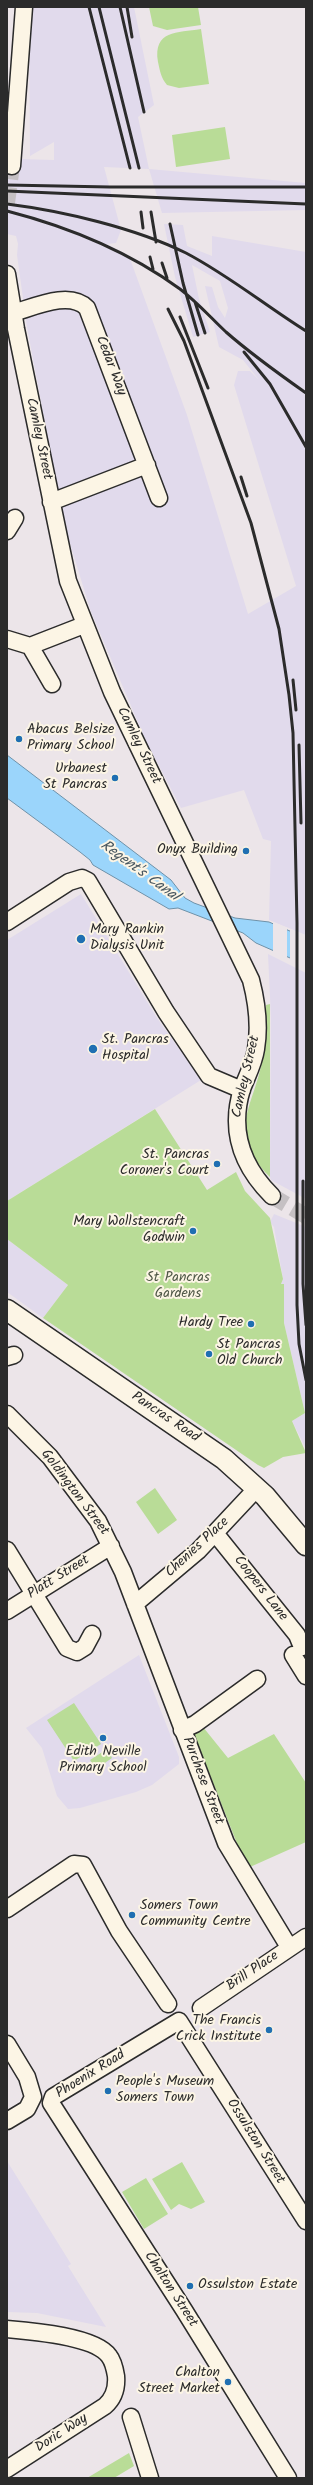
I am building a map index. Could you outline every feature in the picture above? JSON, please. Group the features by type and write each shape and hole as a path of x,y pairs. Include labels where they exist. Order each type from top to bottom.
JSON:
{"main road":[{"name":"Pancras Road","path":"7,1310 224,1459 257,1488 306,1545"}],"street":[{"path":"12,166 24,7"},
{"name":"Camley Street","path":"7,274 13,313 68,581 84,625 112,692 233,939 251,980 259,1023 254,1058 242,1090 236,1119 238,1144 252,1174 272,1196"},
{"name":"Cedar Way","path":"13,313 65,300 79,301 87,308 159,498"},
{"path":"52,502 147,465"},
{"path":"7,639 30,646 84,625"},
{"path":"30,646 52,684"},
{"path":"7,922 69,882 82,878 88,881 166,1012 209,1076 242,1090"},
{"name":"Goldington Street","path":"8,1416 50,1457 98,1521 111,1546 135,1604"},
{"name":"Chenies Place","path":"135,1604 215,1533 257,1488"},
{"name":"Coopers Lane","path":"215,1533 297,1635 297,1651 306,1676"},
{"name":"Platt Street","path":"7,1611 111,1546"},
{"path":"7,1550 35,1593 67,1648 77,1652 85,1647 92,1634"},
{"name":"Purchese Street","path":"135,1604 226,1843 289,1948"},
{"path":"182,1730 195,1724 257,1679"},
{"path":"7,1909 74,1864 83,1865 119,1931 168,2004"},
{"name":"Brill Place","path":"201,2008 306,1937"},
{"name":"Phoenix Road","path":"33,2100 50,2103 54,2098 179,2021"},
{"name":"Ossulston Street","path":"179,2021 306,2221"},
{"path":"7,2044 27,2077 32,2090 33,2100 27,2109 7,2121"},
{"name":"Chalton Street","path":"50,2103 184,2310 288,2478"},
{"name":"Doric Way","path":"7,2329 26,2330 80,2341 100,2348 109,2356 116,2380 114,2396 105,2406 7,2469"},
{"path":"131,2417 150,2478"}],"shaded area":[{"path":"29,7 134,7 154,105 138,117 149,169 104,167 121,230 116,243 107,244 129,256 187,415 248,614 296,586 234,385 238,371 250,371 259,380 243,360 219,347 205,286 212,287 218,307 225,318 228,308 220,281 192,265 199,299 210,332 193,337 175,277 164,224 183,225 187,246 212,256 212,236 306,252 306,935 269,920 271,841 263,839 244,790 181,808 146,741 91,612 64,524 27,327 17,255 18,244 16,236 7,234 7,165 19,159 54,160 54,142 30,156"},
{"path":"149,169 306,183 306,210 162,213"},
{"name":"St. Pancras Hospital","path":"81,894 157,1018 201,1080 7,1201 7,940"},
{"path":"268,954 306,973 306,1199 271,1180 270,1177 271,1018"},
{"path":"274,1214 306,1227 306,1449 292,1421 305,1413 284,1323 284,1284 281,1284 283,1279 274,1227 270,1222"},
{"path":"7,1239 68,1285 43,1318 7,1292"},
{"name":"Edith Neville Primary School","path":"139,1655 179,1757 179,1764 152,1785 136,1792 80,1808 68,1809 57,1796 42,1748 26,1728"},
{"path":"7,2161 71,2264 68,2266 106,2327 37,2313 7,2312"}],"green space":[{"path":"149,7 198,7 201,25 167,30 153,26"},
{"path":"201,29 209,84 179,88 167,85 162,77 158,62 157,52 159,44 169,35"},
{"path":"225,127 230,159 176,167 172,135"},
{"path":"270,1004 270,1177 257,1161 249,1147 245,1134 249,1108 264,1055 266,1005"},
{"name":"St Pancras Gardens","path":"155,1109 207,1190 236,1172 245,1191 270,1218 283,1279 281,1284 284,1284 284,1323 305,1413 292,1421 306,1453 283,1457 264,1468 258,1465 43,1318 68,1285 7,1239 7,1201"},
{"path":"155,1488 177,1520 158,1534 136,1502"},
{"path":"74,1703 101,1744 74,1761 47,1720"},
{"path":"203,1727 228,1758 274,1734 306,1783 306,1842 250,1867 238,1846 193,1732"},
{"path":"107,1749 112,1758 96,1769 90,1760"},
{"path":"182,2162 205,2202 191,2209 179,2204 171,2210 152,2179"},
{"path":"146,2178 168,2214 144,2229 122,2192"},
{"path":"129,2453 134,2466 114,2478 87,2478"}],"water":[{"name":"Regent's Canal","path":"7,755 171,880 185,898 194,903 235,918 269,922 306,938 306,965 256,943 243,933 178,908 169,909 93,865 90,860 80,852 7,798"}],"pier":[{"path":"273,922 287,928 287,958 273,952"},
{"path":"290,929 306,936 306,967 290,960"}],"tunnel":[{"path":"7,203 12,166"},
{"path":"272,1196 306,1216"}],"railway":[{"path":"89,7 130,168"},
{"path":"99,7 139,168"},
{"path":"120,7 144,112"},
{"path":"127,7 132,37"},
{"path":"7,185 110,187 306,187"},
{"path":"7,191 306,204"},
{"path":"7,204 75,216 122,228 166,244 186,253 217,271 306,331"},
{"path":"7,211 30,217 97,242 119,252 160,275 186,294 245,348 306,393"},
{"path":"141,212 143,228"},
{"path":"151,212 156,242"},
{"path":"170,224 183,283 198,335"},
{"path":"150,257 153,269"},
{"path":"162,263 167,278"},
{"path":"195,302 205,333"},
{"path":"168,309 184,341 251,523 279,629 289,695 293,733 297,923 297,1305 299,1344 306,1380"},
{"path":"180,317 208,388"},
{"path":"244,352 270,384 306,447"},
{"path":"241,477 247,496"},
{"path":"293,680 296,710"},
{"path":"299,745 301,823"},
{"path":"303,1181 303,1284 306,1325"}],"place":[{"name":"Abacus Belsize Primary School","path":"19,739"},
{"name":"Urbanest St Pancras","path":"115,778"},
{"name":"Onyx Building","path":"246,851"},
{"name":"Mary Rankin Dialysis Unit","path":"81,939"},
{"name":"St. Pancras Hospital","path":"93,1049"},
{"name":"St. Pancras Coroner's Court","path":"217,1164"},
{"name":"Mary Wollstencraft Godwin","path":"193,1231"},
{"name":"Hardy Tree","path":"251,1324"},
{"name":"St Pancras Old Church","path":"209,1354"},
{"name":"Edith Neville Primary School","path":"103,1738"},
{"name":"Somers Town Community Centre","path":"132,1915"},
{"name":"The Francis Crick Institute","path":"269,2030"},
{"name":"People's Museum Somers Town","path":"108,2091"},
{"name":"Ossulston Estate","path":"190,2286"},
{"name":"Chalton Street Market","path":"228,2382"}]}
